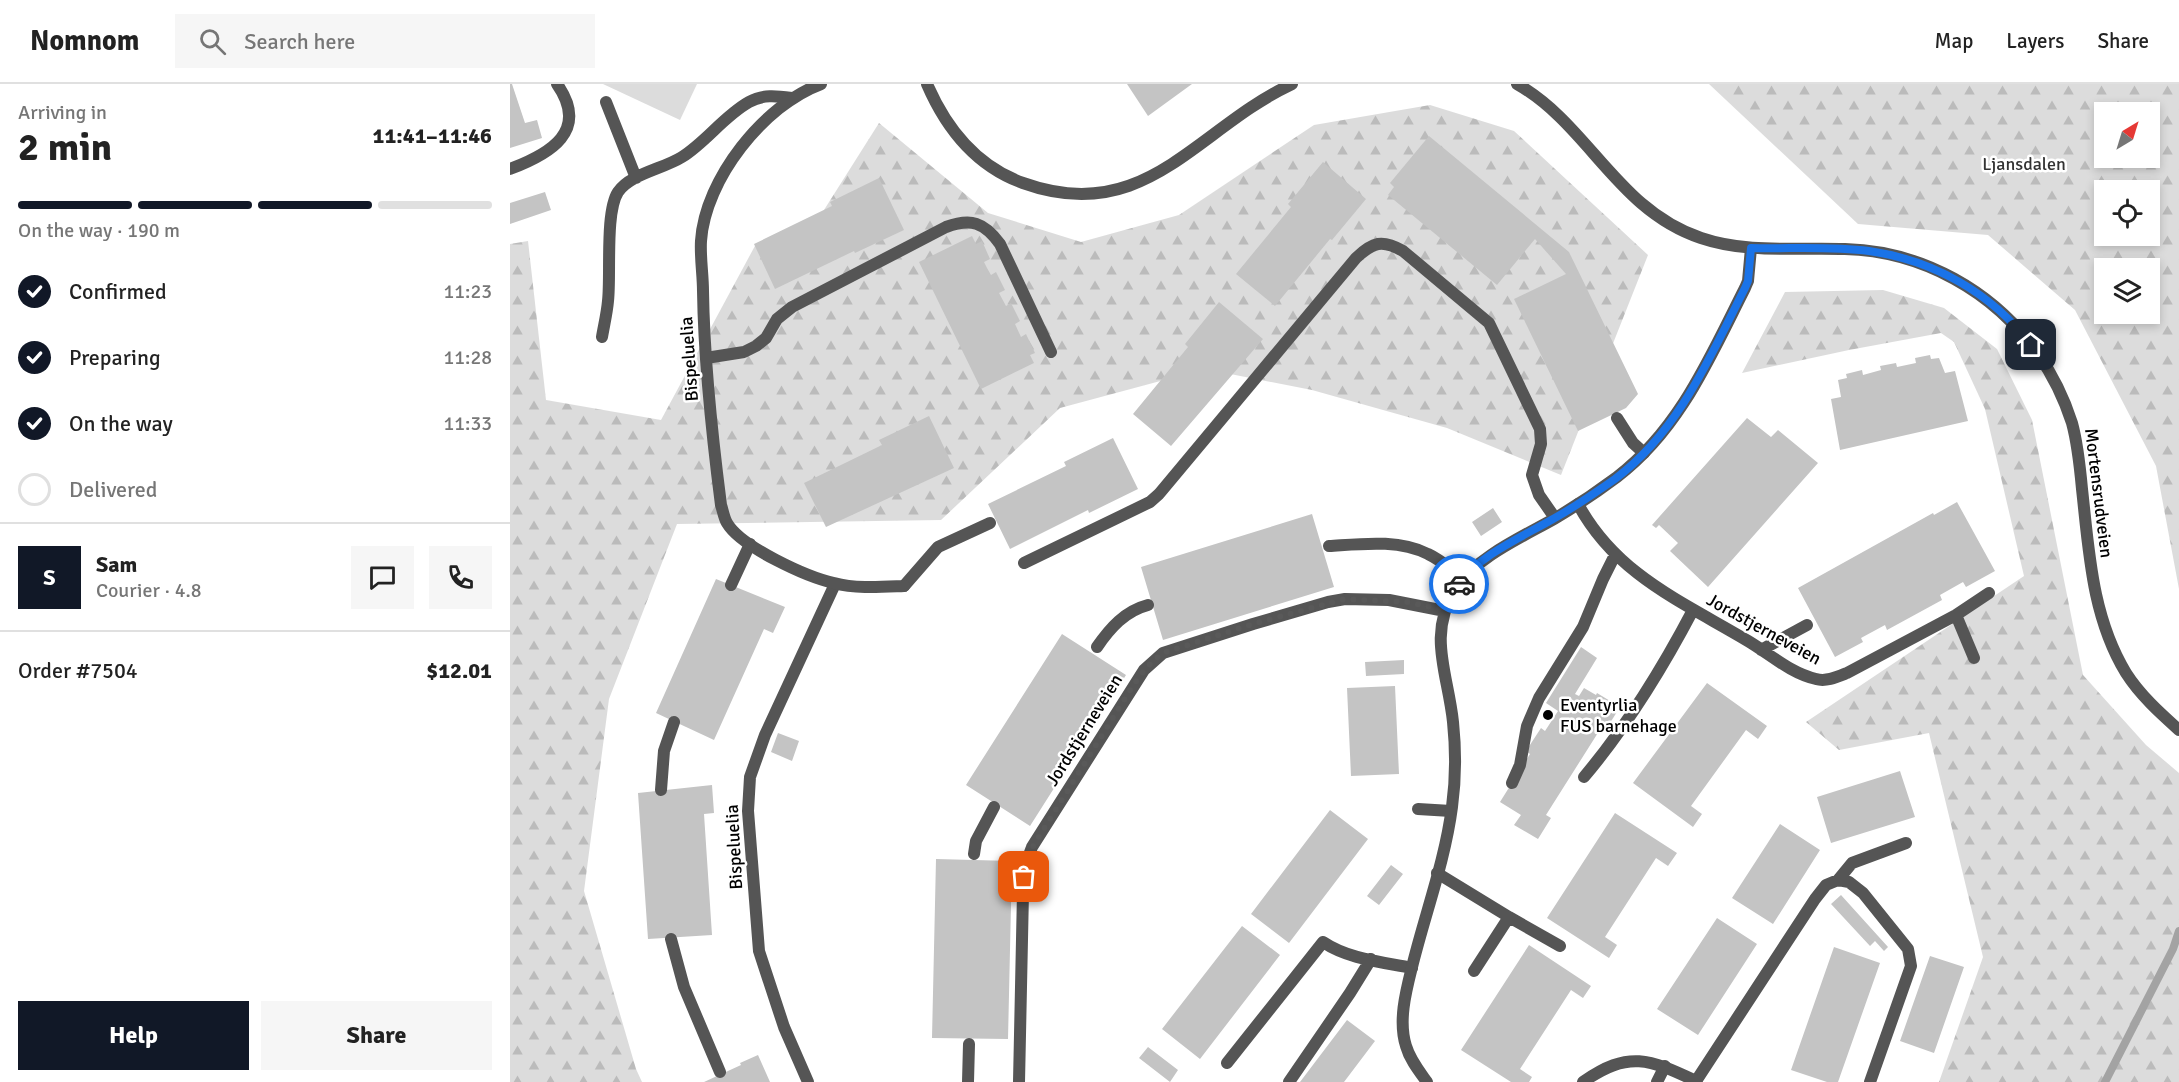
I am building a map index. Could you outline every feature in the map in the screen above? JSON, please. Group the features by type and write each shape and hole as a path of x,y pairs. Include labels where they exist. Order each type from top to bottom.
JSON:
{"street":[{"path":"510,169 551,150 562,139 569,118 565,99 557,84"},
{"name":"Bispeluelia","path":"821,84 793,98 750,136 728,167 706,215 701,241 706,358 721,506 727,523 737,535 788,566 835,584 874,587 903,586 938,547 990,523"},
{"path":"927,84 944,120 959,138 997,170 1037,188 1079,195 1117,190 1139,183 1176,163 1287,85"},
{"name":"Mortensrudveien","path":"1523,86 1565,122 1621,186 1680,229 1701,238 1751,248 1846,249 1894,255 1922,263 1942,272 1985,298 2024,335 2050,374 2072,422 2078,451 2091,576 2105,626 2126,673 2161,714 2179,729"},
{"path":"602,337 608,301 610,232 618,193 628,182 684,156 750,101 767,95 793,98"},
{"path":"606,102 636,178"},
{"path":"706,358 744,352 756,346 766,339 777,319 792,307 946,227 960,222 972,222 991,232 1000,244 1051,352"},
{"path":"1024,563 1150,502 1159,494 1356,258 1370,245 1382,243 1403,251 1481,314 1494,330 1540,429 1541,444 1532,475 1539,495 1555,518"},
{"path":"1427,1082 1414,1064 1406,1045 1404,1005 1452,811 1456,748 1441,650 1441,622 1445,610 1463,578 1491,556 1578,504 1617,477 1644,453 1671,423 1700,375 1745,288 1748,281 1751,248"},
{"path":"1617,418 1633,442 1644,453"},
{"name":"Jordstjerneveien","path":"1578,504 1599,537 1615,555 1642,578 1749,641 1783,665 1818,680 1832,679 1956,615 1989,593"},
{"path":"1329,546 1376,543 1409,548 1429,554 1463,578"},
{"path":"731,585 750,544"},
{"path":"1512,783 1520,765 1527,726 1539,698 1583,627 1615,555"},
{"name":"Bispeluelia","path":"807,1082 784,1027 759,951 748,811 750,777 765,735 835,584"},
{"name":"Jordstjerneveien","path":"1018,1082 1023,892 1026,863 1049,818 1144,669 1163,653 1253,624 1345,599 1389,600 1445,610"},
{"path":"1097,647 1116,623 1138,608 1148,605"},
{"path":"1584,777 1630,717 1676,643 1693,610"},
{"path":"1956,615 1974,658"},
{"path":"1761,650 1807,625"},
{"path":"660,790 664,750 674,722"},
{"path":"974,854 976,842 994,807"},
{"path":"1418,809 1452,811"},
{"path":"1583,1082 1605,1069 1633,1060 1649,1061 1665,1066 1696,1082 1826,885 1838,880 1852,863 1906,843"},
{"path":"1437,873 1560,946"},
{"path":"1838,880 1849,882 1863,893 1908,949 1911,966 1870,1082"},
{"path":"1474,971 1509,917"},
{"path":"671,939 684,987 720,1072"},
{"path":"1227,1063 1323,942 1334,949 1412,968"},
{"path":"1289,1082 1371,959"},
{"path":"968,1082 969,1044"},
{"path":"1657,1082 1665,1066"}],"green space":[{"path":"603,84 697,84 680,120"},
{"name":"Ljansdalen","path":"1709,84 2179,84 2179,589 2156,466 2075,310 1988,235 1858,224"},
{"path":"1430,105 1514,131 1648,255 1561,475 1447,428 1312,390 1205,369 1060,408 941,520 677,524 609,699 584,891 636,1069 642,1082 510,1082 510,244 528,241 546,400 661,420 756,244 793,259 879,123 988,213 1081,242 1179,215 1314,125"},
{"path":"1883,290 1944,308 1997,349 2032,420 2083,675 2146,745 2179,773 2179,1082 1939,1082 1983,957 1929,733 1839,750 1806,722 2024,576 1985,409 1954,342 1941,333 1742,373 1785,292"}],"building":[{"path":"510,84 512,84 525,123 537,120 542,138 510,148"},
{"path":"1127,84 1192,84 1148,116"},
{"path":"1429,136 1569,252 1638,394 1626,408 1578,431 1514,299 1566,274 1535,239 1497,285 1388,195 1394,187 1390,183"},
{"path":"1323,162 1366,199 1275,306 1236,274 1291,207 1288,204"},
{"path":"879,178 904,230 775,289 754,244 832,206 830,202"},
{"path":"545,192 551,210 510,224 510,203"},
{"path":"972,236 976,244 982,241 990,259 984,262 991,275 996,272 1005,290 999,293 1006,306 1011,303 1020,321 1015,324 1021,337 1026,334 1035,353 1030,355 1034,363 981,389 919,262"},
{"path":"1219,302 1263,339 1171,446 1133,414 1188,347 1185,344"},
{"path":"1930,355 1931,359 1939,358 1945,373 1955,371 1968,421 1840,450 1831,399 1841,397 1838,380 1847,378 1846,374 1862,370 1863,375 1881,370 1880,366 1896,363 1897,367 1916,363 1915,358"},
{"path":"929,416 954,468 826,527 804,483 882,445 879,440"},
{"path":"1747,418 1771,437 1778,430 1818,463 1708,587 1670,551 1678,543 1659,525 1656,528 1652,525"},
{"path":"1113,438 1138,489 1089,513 1088,510 1010,549 988,504 1066,466 1064,462"},
{"path":"1957,502 1995,571 1966,587 1963,582 1940,595 1942,600 1887,630 1885,625 1861,638 1863,642 1835,657 1798,588"},
{"path":"1493,508 1502,522 1481,536 1472,522"},
{"path":"1312,514 1334,587 1163,640 1141,567"},
{"path":"716,579 785,607 773,633 764,629 714,740 656,713"},
{"path":"1062,634 1126,675 1030,826 966,785"},
{"path":"1581,647 1597,658 1575,694 1579,696 1584,688 1620,707 1605,731 1601,728 1546,815 1551,818 1538,839 1514,825 1521,815 1500,802 1530,754 1526,751 1541,728 1545,731 1558,711 1546,703"},
{"path":"1404,660 1404,674 1366,676 1365,662"},
{"path":"1707,683 1767,726 1758,739 1746,730 1691,806 1702,814 1693,827 1633,783"},
{"path":"1395,686 1399,774 1351,776 1347,688"},
{"path":"778,733 799,741 792,761 771,752"},
{"path":"1900,771 1915,817 1831,843 1817,797"},
{"path":"712,785 714,813 704,814 712,935 648,939 638,793"},
{"path":"1330,810 1368,839 1289,943 1251,914"},
{"path":"1615,813 1677,853 1668,866 1656,858 1605,937 1617,945 1609,958 1547,918"},
{"path":"1780,824 1820,850 1773,924 1732,898"},
{"path":"936,859 1012,861 1008,1039 932,1038"},
{"path":"1391,865 1403,874 1379,905 1367,896"},
{"path":"1841,895 1888,947 1884,951 1875,941 1870,946 1831,904"},
{"path":"1717,918 1757,944 1698,1035 1657,1009"},
{"path":"1242,926 1280,955 1200,1059 1162,1029"},
{"path":"1529,945 1591,986 1583,998 1571,990 1520,1069 1532,1077 1529,1082 1511,1082 1461,1050"},
{"path":"1834,947 1880,963 1838,1082 1827,1082 1791,1070"},
{"path":"1930,956 1964,967 1934,1053 1900,1041"},
{"path":"1347,1020 1375,1041 1344,1082 1300,1082"},
{"path":"1148,1047 1178,1070 1170,1082 1139,1058"},
{"path":"758,1055 770,1082 704,1082 741,1065 740,1063"}],"waterway":[{"path":"2105,1082 2173,949 2179,931"}],"way so far":[{"path":"1024,877 1032,848 1067,790 1144,669 1163,653 1253,624 1345,599 1408,602 1445,610 1459,584"}],"place":[{"name":"Eventyrlia FUS barnehage","path":"1548,715"}],"route":[{"path":"1459,584 1475,567 1491,556 1578,504 1617,477 1655,443 1686,401 1745,288 1748,281 1751,248 1869,251 1922,263 1966,285 1985,298 2024,335 2031,345"}]}
